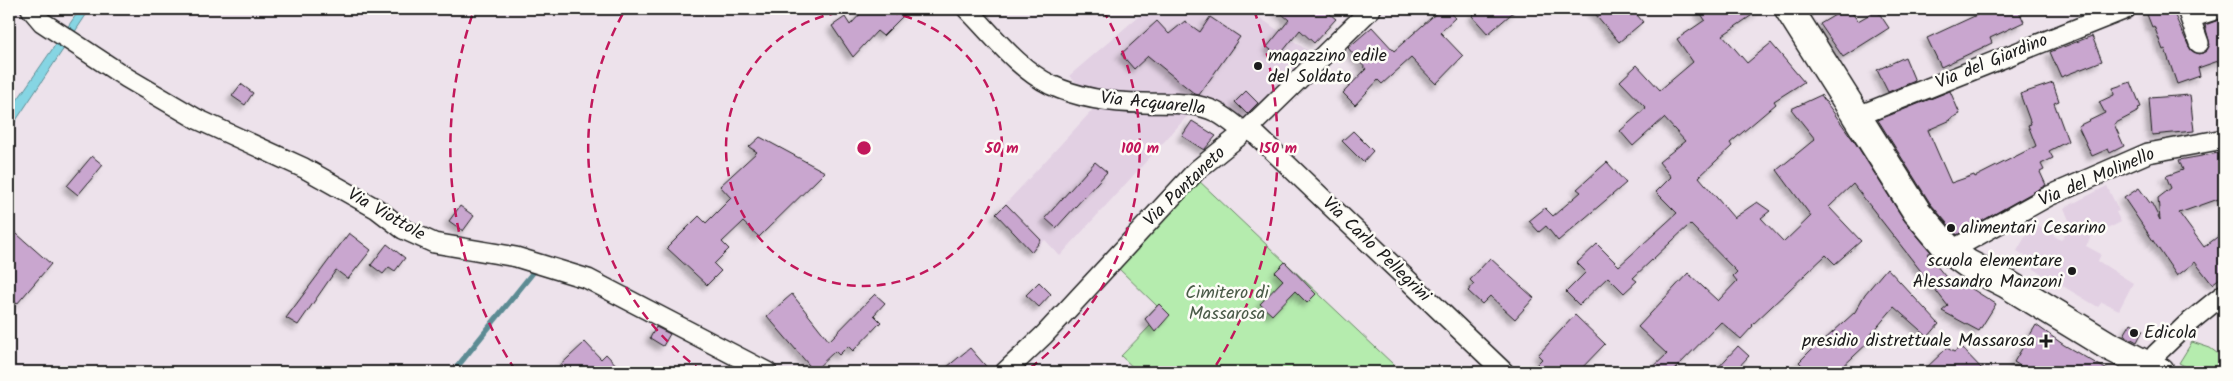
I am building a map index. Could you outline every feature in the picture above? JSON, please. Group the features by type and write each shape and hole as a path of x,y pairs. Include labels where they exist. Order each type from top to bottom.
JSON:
{"main road":[{"path":"1790,9 1819,59 1858,116 1917,212 1950,251 1968,264 2007,284 2150,370"}],"street":[{"name":"Via Acquarella","path":"967,9 1020,64 1050,84 1088,96 1118,102 1187,104 1200,107 1215,111 1246,130"},
{"name":"Via Pantaneto","path":"1005,372 1044,335 1197,170 1246,130 1371,9"},
{"name":"Via del Giardino","path":"1858,116 2101,13 2126,9"},
{"path":"2199,43 2189,13 2218,9"},
{"name":"Via Viottole","path":"36,15 127,78 197,119 304,168 377,209 404,229 434,243 516,257 588,279 767,372"},
{"name":"Via Carlo Pellegrini","path":"1246,130 1504,372"},
{"name":"Via del Molinello","path":"1950,251 2049,196 2148,153 2224,139"},
{"path":"2150,370 2156,354 2224,294"}],"shaded area":[{"path":"1147,9 1247,9 1317,57 1245,121 1202,100 1060,256 1045,240 1032,252 996,214 1099,103 1069,76"},
{"path":"2107,186 2119,211 2116,212 2121,222 2091,237 2086,246 2101,254 2098,261 2133,283 2119,310 2102,302 2098,307 2029,266 2032,260 2017,251 2033,223 2061,240 2071,225 2064,208"}],"green space":[{"name":"Cimitero di Massarosa","path":"1197,179 1394,365 1387,372 1138,372 1121,356 1151,325 1145,319 1157,306 1115,265"},
{"path":"2192,342 2210,348 2224,358 2224,372 2196,372 2179,363"}],"water":[{"path":"80,9 90,9 9,131 9,112"}],"building":[{"path":"865,9 910,9 883,36 877,31 853,57 832,26 845,17 850,25"},
{"path":"1276,9 1324,9 1336,19 1314,43 1300,30 1279,56 1267,47 1289,20"},
{"path":"1441,9 1447,9 1455,18 1440,32 1463,56 1436,84 1411,58 1382,84 1378,80 1355,105 1343,93 1366,69 1348,48 1372,27 1394,51"},
{"path":"1479,9 1517,9 1488,34 1472,16"},
{"path":"1591,9 1632,9 1643,22 1619,42"},
{"path":"1698,9 1761,9 1723,35 1747,63 1771,43 1804,82 1774,101 1776,104 1730,143 1732,146 1699,177 1734,218 1757,202 1770,211 1761,218 1784,242 1811,216 1777,170 1815,139 1791,109 1821,95 1856,144 1904,220 1931,252 1927,254 1954,287 1958,280 1996,304 1979,331 1942,311 1948,306 1853,184 1829,207 1861,241 1835,264 1826,255 1752,325 1741,339 1721,322 1672,372 1648,372 1667,354 1638,327 1688,273 1718,301 1737,281 1733,276 1737,272 1690,224 1633,278 1637,281 1624,293 1608,277 1579,305 1566,292 1586,272 1577,263 1597,244 1619,266 1677,213 1656,192 1671,177 1659,162 1685,141 1664,118 1633,146 1620,131 1646,108 1620,81 1637,65 1660,90 1693,62 1677,39 1705,20"},
{"path":"1845,9 1849,9 1858,21 1877,10 1889,28 1843,57 1820,24"},
{"path":"1979,9 2018,9 2024,22 1990,38 1992,43 1941,67 1927,38 1981,13"},
{"path":"2155,9 2172,9 2189,47 2198,54 2203,53 2210,45 2205,25 2224,18 2224,59 2198,68 2200,76 2177,84 2165,49 2163,50 2154,26 2152,27 2146,12"},
{"path":"1210,17 1240,37 1199,95 1195,94 1148,56 1134,69 1121,54 1157,21 1169,34 1185,21 1200,32"},
{"path":"2092,36 2102,61 2061,77 2050,52"},
{"path":"1905,57 1915,81 1888,92 1877,70"},
{"path":"2131,82 2141,107 2138,108 2139,111 2114,124 2124,146 2110,153 2108,149 2092,156 2078,126 2105,113 2099,102 2114,95 2113,88"},
{"path":"2053,83 2059,101 2054,103 2068,141 2049,151 2053,158 2041,164 2044,170 2040,172 2046,185 1957,235 1930,203 1878,120 1950,91 1960,114 1928,130 1951,183 1974,175 1975,177 2036,146 2028,125 2031,124 2020,94"},
{"path":"241,84 253,93 245,105 232,96"},
{"path":"1246,91 1258,103 1247,114 1235,102"},
{"path":"2190,95 2194,131 2152,135 2149,98"},
{"path":"1192,121 1216,136 1204,150 1182,136"},
{"path":"1353,131 1373,151 1363,162 1342,141"},
{"path":"760,137 825,172 759,237 743,222 722,242 729,249 714,264 721,271 707,285 667,248 699,216 706,223 731,198 720,186 757,152 749,147"},
{"path":"2224,152 2224,197 2179,213 2204,247 2224,232 2224,275 2212,284 2195,262 2177,276 2124,198 2139,188 2151,202 2160,220 2158,198 2171,188 2166,176 2183,170 2179,160"},
{"path":"92,156 103,165 78,195 67,186"},
{"path":"1095,162 1107,172 1056,228 1045,218"},
{"path":"1607,162 1626,183 1558,241 1546,226 1539,232 1529,221 1545,208 1553,216 1581,192 1577,189"},
{"path":"1006,204 1041,240 1032,252 996,214"},
{"path":"460,206 474,216 463,231 449,221"},
{"path":"9,227 51,264 17,304 9,297"},
{"path":"349,233 371,250 348,279 336,270 298,325 286,318"},
{"path":"387,244 405,258 395,271 389,267 383,274 371,265"},
{"path":"1490,258 1534,298 1515,319 1490,296 1482,304 1468,291 1474,284 1470,280"},
{"path":"1285,262 1316,294 1307,303 1295,291 1272,315 1260,304 1283,280 1275,272"},
{"path":"1887,268 1939,324 1928,337 1894,307 1868,338 1870,341 1837,372 1809,372 1799,362 1820,341 1822,342 1855,312 1865,294"},
{"path":"1039,282 1051,294 1039,307 1026,295"},
{"path":"792,294 829,341 875,294 885,303 874,315 881,322 853,351 848,346 839,355 835,351 814,371 767,316"},
{"path":"1159,304 1170,315 1155,332 1145,319"},
{"path":"1575,315 1605,344 1578,372 1529,372 1542,359 1538,355"},
{"path":"2131,323 2143,330 2137,342 2124,335"},
{"path":"2036,325 2064,345 2111,372 2030,372 2014,362"},
{"path":"656,327 670,334 663,346 650,338"},
{"path":"585,342 601,359 606,354 623,372 553,372"},
{"path":"1738,346 1749,356 1734,372 1714,372"},
{"path":"1961,347 1985,372 1922,372 1947,348 1954,352"},
{"path":"970,348 991,372 941,372"}],"waterway":[{"path":"453,372 535,270"}],"place":[{"name":"magazzino edile del Soldato","path":"1258,66"},
{"name":"alimentari Cesarino","path":"1951,228"},
{"name":"scuola elementare Alessandro Manzoni","path":"2072,271"},
{"name":"Edicola","path":"2134,333"},
{"name":"presidio distrettuale Massarosa","path":"2046,341"}]}
